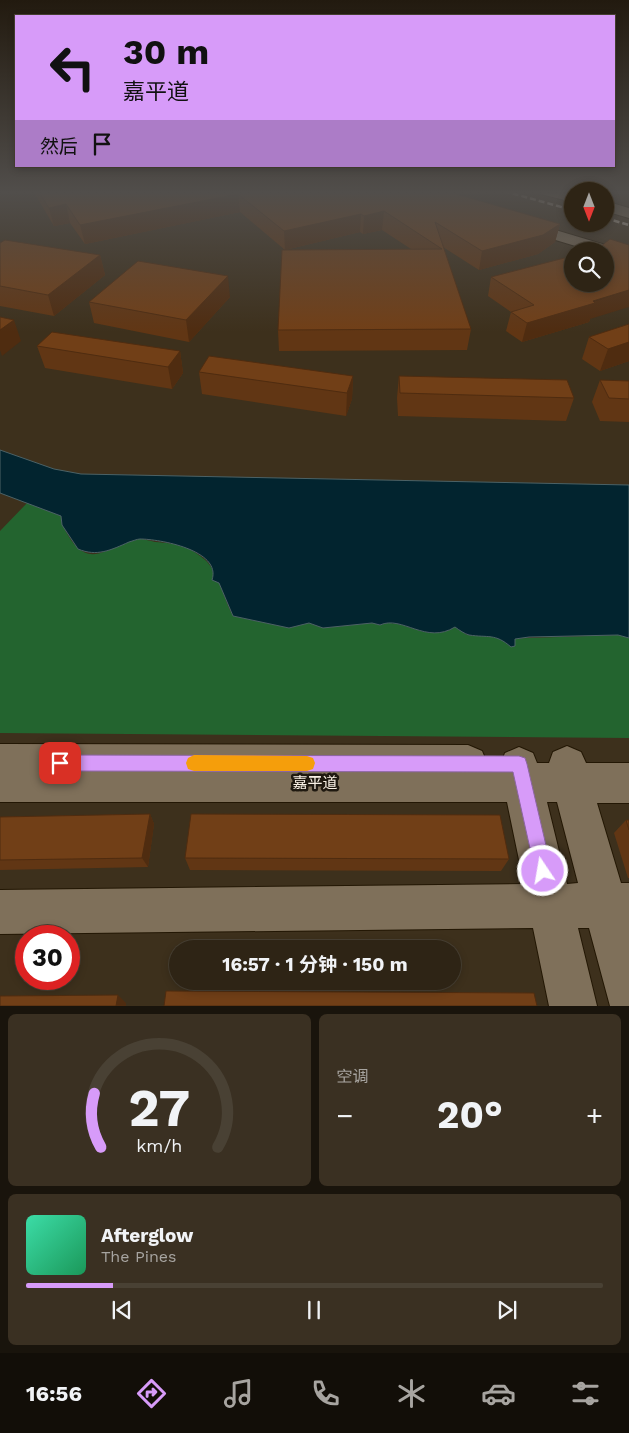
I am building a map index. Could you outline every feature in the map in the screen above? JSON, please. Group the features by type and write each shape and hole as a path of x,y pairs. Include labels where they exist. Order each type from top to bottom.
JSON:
{"street":[{"path":"564,238 629,257"},
{"name":"嘉平道","path":"0,763 521,774"},
{"name":"嘉平道","path":"0,782 569,773 629,764"},
{"path":"569,773 617,905 629,993"},
{"name":"嘉平道","path":"569,773 629,782"},
{"path":"521,774 574,1006"},
{"path":"0,912 617,905"}],"green space":[{"path":"28,502 61,516 63,526 71,540 88,554 97,554 122,543 140,539 176,544 192,550 204,559 213,570 233,616 289,628 309,623 323,628 388,623 434,633 444,632 455,627 467,635 490,636 502,639 618,635 629,638 629,738 0,733 0,531"}],"water":[{"path":"0,450 54,469 81,474 629,485 629,638 618,635 529,637 515,639 515,646 511,647 496,638 469,635 455,627 444,632 434,633 388,623 323,628 309,623 289,628 233,616 219,583 212,580 213,570 208,561 187,548 161,541 140,539 104,552 78,549 62,525 61,516 0,493"}],"building":[{"path":"425,238 440,238 471,329 278,330 282,250 442,249"},
{"path":"461,238 532,238 482,251"},
{"path":"610,239 629,245 629,290 593,301 595,303 527,323 511,312 534,305 491,277 564,258 564,292 614,292 614,242 606,242"},
{"path":"5,240 100,255 48,295 0,286 0,243"},
{"path":"138,261 228,276 186,320 89,302"},
{"path":"0,317 14,320 0,330"},
{"path":"629,324 629,342 608,349 589,337"},
{"path":"52,332 180,351 168,367 37,346"},
{"path":"209,356 353,376 347,393 199,372"},
{"path":"399,376 567,380 574,398 400,393"},
{"path":"600,380 629,381 629,399 609,398"},
{"path":"150,814 142,858 0,860 0,817"},
{"path":"191,814 500,815 509,859 185,858"},
{"path":"166,991 534,993 537,1006 164,1006"},
{"path":"118,995 116,1006 0,1006 0,996"}],"slow traffic":[{"path":"194,763 307,763"}],"route":[{"path":"60,763 519,764 543,871"}]}
